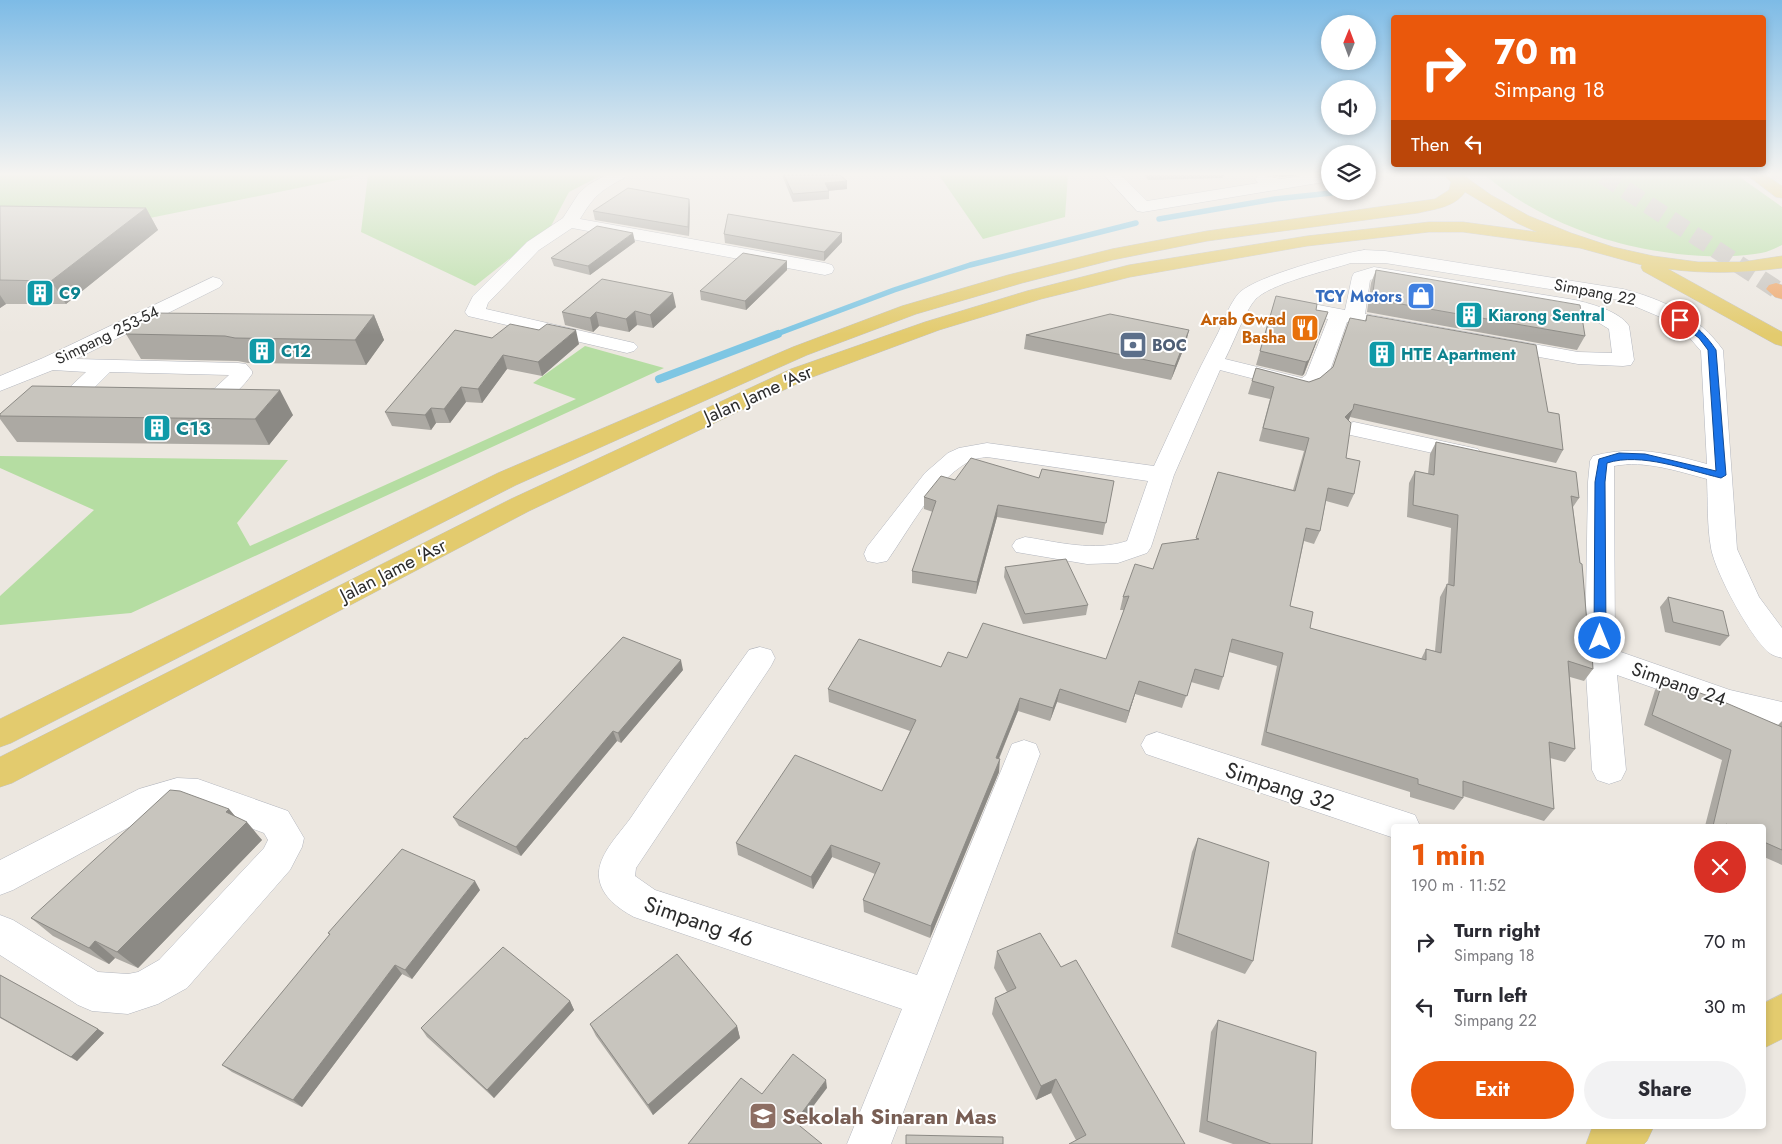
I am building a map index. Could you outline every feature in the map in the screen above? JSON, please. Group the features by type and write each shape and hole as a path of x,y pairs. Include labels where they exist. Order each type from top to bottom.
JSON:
{"main road":[{"name":"Jalan Jame 'Asr","path":"0,734 507,479 800,352 909,310 1014,279 1112,255 1207,236 1266,228"},
{"name":"Jalan Jame 'Asr","path":"0,773 520,505 799,374 932,326 1034,295 1129,271 1307,241 1424,228"},
{"name":"Jalan Jame 'Asr","path":"1473,228 1580,243"},
{"path":"1546,228 1580,243 1628,256 1670,264 1710,268 1738,268 1782,262"},
{"path":"1628,256 1659,271 1782,340"},
{"path":"1766,1026 1782,1014"},
{"path":"1608,1144 1628,1129"}],"street":[{"path":"560,228 534,246 480,300 475,312 627,347"},
{"path":"604,228 825,269"},
{"name":"Simpang 22","path":"1246,297 1257,288 1271,282 1348,258 1364,256 1416,270 1623,295 1647,302 1668,312 1702,336 1712,350 1724,549 1735,578 1749,605 1782,647"},
{"path":"1416,270 1575,306 1598,314 1619,326 1623,360 1578,358 1354,318 1361,277 1374,273 1416,270"},
{"name":"Simpang 253-54","path":"0,384 50,363 213,283"},
{"path":"1025,546 1087,555 1118,554 1138,546 1162,475 1213,362 1246,297 1340,315 1316,379 1305,385 1213,362"},
{"path":"50,363 71,366 238,369 241,371 241,374 227,392 222,395 216,397 176,398"},
{"path":"104,366 79,391 78,395 88,398 128,398"},
{"path":"1354,429 1487,458"},
{"path":"877,554 931,482 958,457 972,451 987,450 1162,475"},
{"path":"1609,770 1600,657 1591,480 1602,461 1619,456 1645,457 1721,475"},
{"name":"Simpang 24","path":"1600,657 1728,702 1782,715"},
{"name":"Simpang 46","path":"760,658 657,805 624,857 617,870 619,884 628,895 647,905 927,998"},
{"name":"Simpang 32","path":"1157,745 1397,824"},
{"path":"869,1144 1024,754"},
{"path":"0,878 152,799 177,792 198,794 276,822 286,838 284,847 276,859 173,974 160,983 144,990 128,994 111,994 92,990 0,933"}],"green space":[{"path":"361,228 548,228 475,286 361,232"},
{"path":"976,228 1023,228 983,239"},
{"path":"1576,228 1782,228 1782,245 1769,251 1740,256 1692,255 1668,253 1619,243"},
{"path":"585,346 664,368 131,613 0,625 0,596 94,510 0,468 0,456 288,460 237,523 250,546 576,399 533,383"}],"building":[{"path":"0,228 119,228 51,281 0,280"},
{"path":"594,228 609,228 633,233 588,266 551,258"},
{"path":"725,228 814,228 842,233 824,252 724,234"},
{"path":"743,253 787,261 745,301 700,291"},
{"path":"1376,270 1580,305 1585,336 1372,299"},
{"path":"602,279 673,293 650,315 635,311 626,319 596,312 590,318 562,312"},
{"path":"1276,296 1317,304 1316,310 1328,312 1309,360 1306,362 1260,351"},
{"path":"149,313 374,315 355,340 126,334"},
{"path":"1110,314 1189,330 1175,366 1026,335"},
{"path":"1367,315 1536,345 1548,412 1559,414 1563,450 1354,404 1353,409 1345,417 1351,423 1346,458 1360,461 1354,494 1328,488 1320,531 1306,528 1290,606 1313,612 1310,628 1426,660 1426,649 1441,653 1447,584 1454,586 1458,515 1413,505 1415,471 1434,475 1436,442 1576,472 1579,498 1571,496 1580,563 1582,564 1587,623 1590,624 1593,669 1568,661 1575,749 1549,742 1554,809 1463,781 1463,798 1418,784 1418,779 1266,732 1283,653 1232,639 1223,677 1195,669 1187,696 1139,681 1129,711 1060,689 1053,708 1020,698 996,758 1000,759 931,926 863,900 880,863 831,845 811,877 736,843 795,755 882,791 916,720 828,689 859,639 941,667 948,652 967,658 983,623 1106,659 1129,596 1123,597 1135,564 1153,569 1162,544 1199,539 1196,538 1218,472 1295,491 1309,438 1263,428 1274,387 1252,381 1256,368 1309,382 1320,378 1333,367 1350,318 1366,321"},
{"path":"510,324 539,330 547,324 576,330 538,362 503,355 478,389 461,387 444,409 431,408 425,415 385,412 455,330 492,338"},
{"path":"32,386 280,390 255,419 0,416"},
{"path":"971,458 1039,478 1042,469 1114,481 1106,523 998,505 977,582 912,571 936,501 924,497 941,476 955,480"},
{"path":"1066,559 1088,605 1025,614 1005,567"},
{"path":"1668,597 1723,611 1729,636 1673,622"},
{"path":"623,637 681,660 618,733 613,731 516,847 453,817 525,738 527,739"},
{"path":"1663,680 1717,699 1782,727 1782,850 1766,843 1766,824 1713,824 1731,750 1652,715"},
{"path":"170,790 180,791 229,809 226,812 247,822 117,952 95,941 89,948 31,918"},
{"path":"1198,838 1269,862 1253,961 1177,933"},
{"path":"402,849 475,881 405,970 395,965 293,1100 222,1065 330,934 328,933"},
{"path":"1040,933 1061,967 1076,960 1185,1144 1069,1144 1086,1135 1056,1079 1041,1086 995,998 1016,988 997,951"},
{"path":"503,947 570,1001 487,1090 421,1028"},
{"path":"677,954 737,1026 648,1105 590,1024"},
{"path":"0,975 98,1029 71,1057 0,1017"},
{"path":"1218,1020 1316,1052 1312,1144 1271,1144 1207,1121"},
{"name":"Sekolah Sinaran Mas","path":"793,1054 826,1080 795,1122 822,1144 688,1144 741,1078 762,1094"},
{"path":"906,1135 1003,1137 1003,1144 906,1144"}],"waterway":[{"path":"774,335 894,290 970,265 1115,228"},
{"path":"659,379 778,334"}],"tunnel":[{"path":"1684,228 1776,289"}],"place":[{"name":"C9","path":"40,293"},
{"name":"TCY Motors","path":"1421,296"},
{"name":"Kiarong Sentral","path":"1469,315"},
{"name":"Arab Gwad Basha","path":"1305,328"},
{"name":"BOC","path":"1133,345"},
{"name":"C12","path":"262,351"},
{"name":"HTE Apartment","path":"1382,354"},
{"name":"C13","path":"157,428"},
{"name":"Sekolah Sinaran Mas","path":"763,1116"}],"route":[{"path":"1600,638 1600,482 1602,461 1619,456 1645,457 1721,475 1712,350 1702,336 1680,320"}]}
